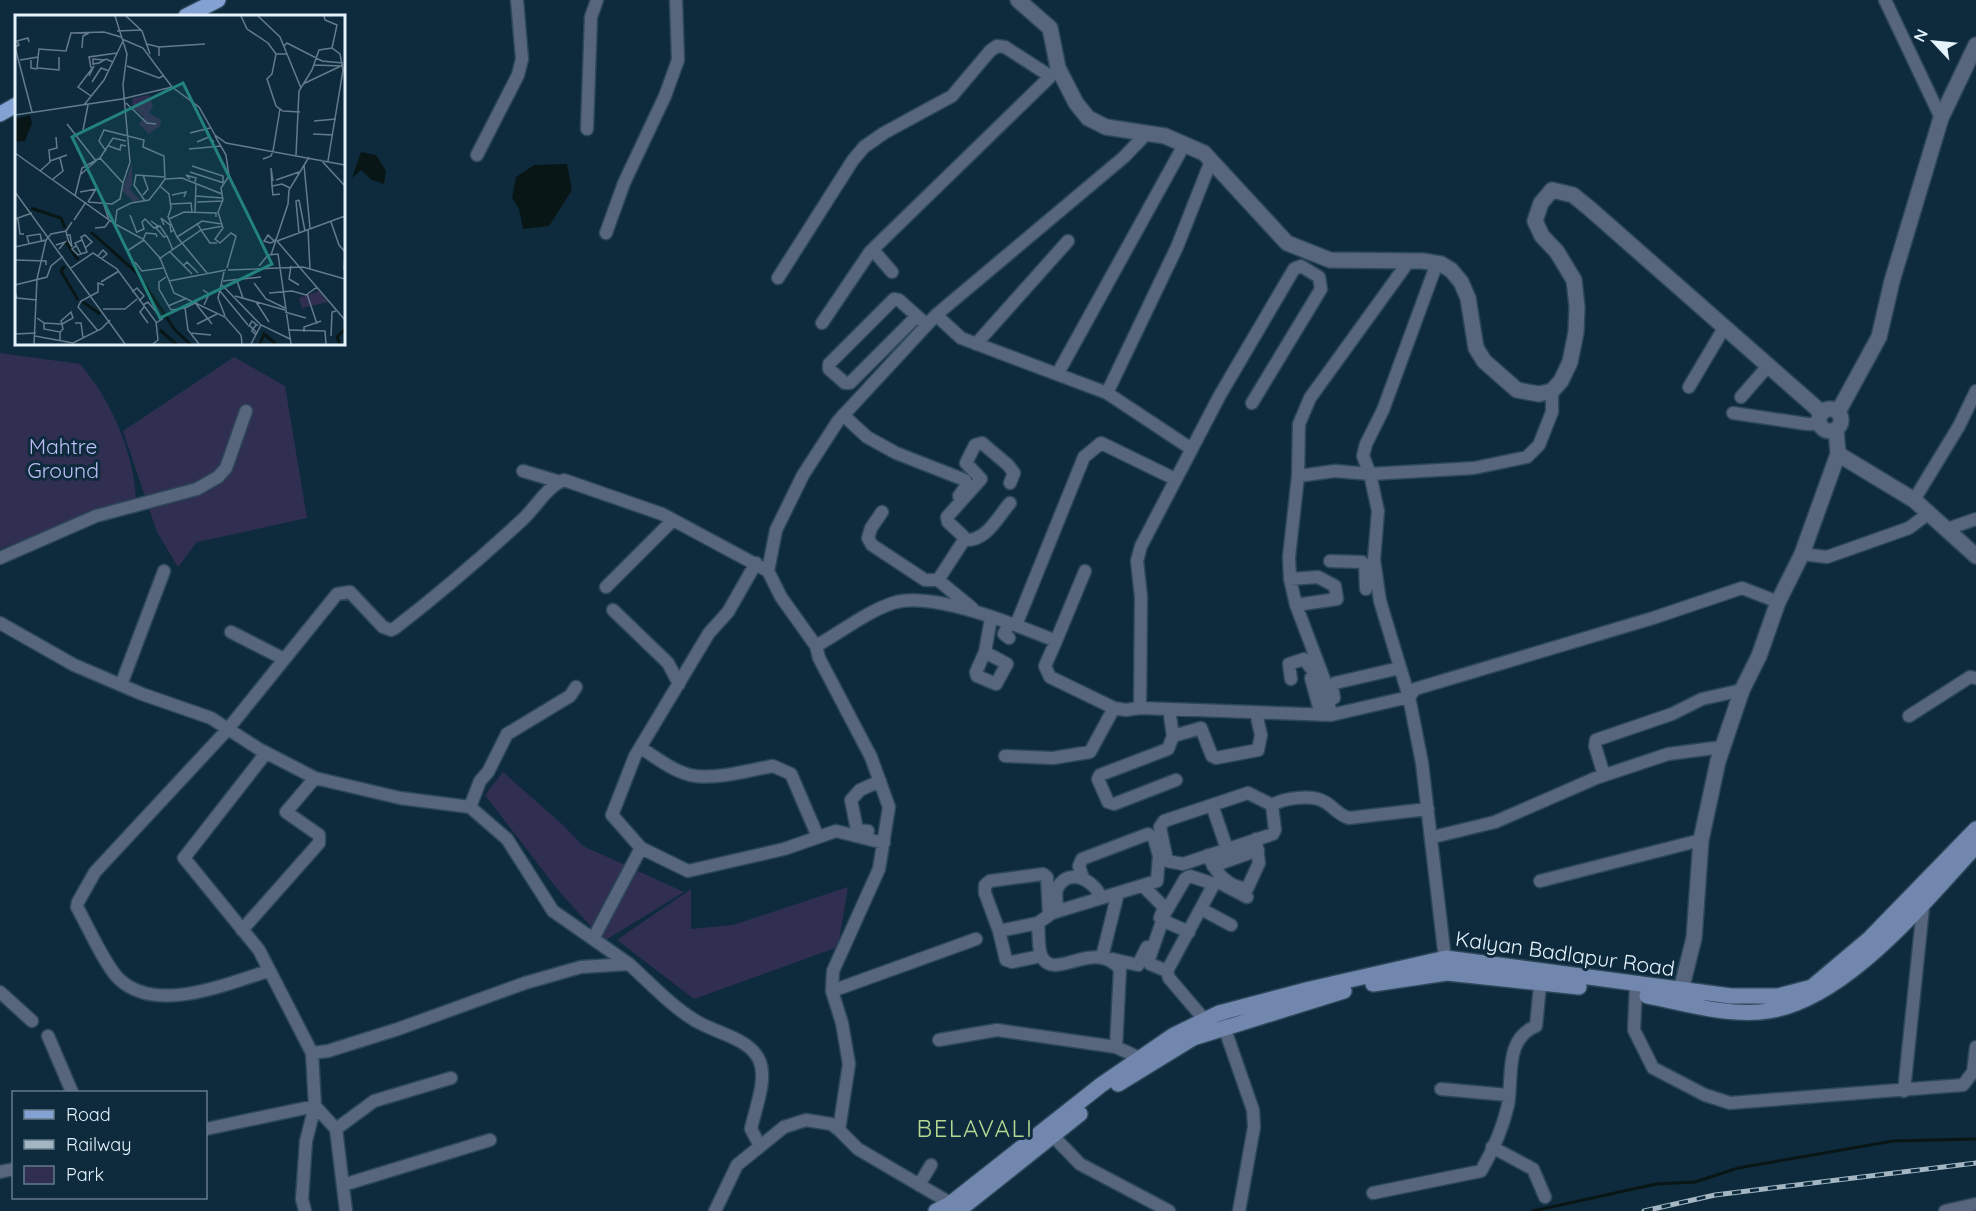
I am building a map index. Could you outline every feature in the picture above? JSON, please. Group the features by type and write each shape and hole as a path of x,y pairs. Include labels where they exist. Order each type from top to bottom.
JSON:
{"main road":[{"path":"188,15 218,0"},
{"path":"0,114 15,106"},
{"path":"951,1209 1103,1089 1145,1060 1215,1023 1446,965 1636,989 1679,997 1719,1010 1759,1013 1795,1006 1823,991 1855,967 1951,863 1976,829"},
{"path":"1951,863 1976,846"}],"street":[{"path":"477,155 518,75 522,59 517,0"},
{"path":"587,129 591,17 597,0"},
{"path":"606,233 624,183 678,60 676,0"},
{"path":"1018,0 1050,28 1054,72"},
{"path":"1885,0 1941,118"},
{"path":"1838,412 1880,337 1892,281 1941,118 1976,45"},
{"path":"778,278 853,160 864,147 884,133 952,96 990,51 997,46 1005,47 1054,72 1088,118 1106,127 1148,132 1204,153 1287,243 1330,261 1437,263 1451,270 1461,282 1468,298 1476,348 1484,360 1517,390 1539,394 1552,391 1562,381 1570,362 1576,332 1577,307 1574,280 1557,252 1542,236 1535,221 1541,203 1552,190 1573,195 1768,366 1821,418 1827,430 1836,429"},
{"path":"822,323 873,250 1054,72"},
{"path":"768,572 776,530 803,475 843,416 936,315 1124,157 1148,132"},
{"path":"1058,373 1184,145"},
{"path":"1107,393 1177,247 1211,161"},
{"path":"975,344 1068,241"},
{"path":"873,250 892,272"},
{"path":"1330,714 1317,679 1290,579 1289,557 1298,476 1299,424 1305,407 1409,261"},
{"path":"1367,589 1374,560 1378,511 1370,474 1363,456 1366,444 1383,410 1437,263"},
{"path":"1140,708 1141,597 1137,561 1141,546 1190,448 1294,269 1301,266 1319,277 1321,289 1252,403"},
{"path":"917,316 850,383 845,383 829,369 829,364 894,299 899,300 917,316 927,325"},
{"path":"936,315 956,334 975,344 1107,393 1190,448"},
{"path":"1689,387 1724,328"},
{"path":"1740,397 1768,366"},
{"path":"1298,476 1335,471 1370,474 1474,468 1527,457 1539,445 1552,412 1552,391"},
{"path":"1914,500 1959,426 1976,391"},
{"path":"1679,997 1694,938 1701,840 1722,747 1742,690 1759,656 1778,602 1802,554 1838,454 1836,429 1842,421 1838,412 1830,409 1821,418 1807,424 1733,413"},
{"path":"0,558 96,516 197,489 218,477 226,468 246,411"},
{"path":"843,416 867,437 896,453 965,480 967,485 945,514"},
{"path":"964,540 963,536 948,522 947,517 981,480 966,463 975,445 982,443 1008,465 1014,473 1010,483"},
{"path":"1009,638 1004,634 1012,624 1084,457 1090,451 1101,443 1175,479"},
{"path":"1838,454 1914,500 1976,556"},
{"path":"523,471 560,482 568,481 673,520 756,563 768,572 781,597 816,646 819,658 871,757 889,807 879,869 833,971 832,990 842,1023 849,1064 839,1130"},
{"path":"269,971 181,997 153,995 118,979 77,907 81,894 95,872 228,729 337,594 343,591 350,592 387,629 395,628 450,585 522,521 560,482"},
{"path":"964,540 975,541 982,538 1010,503"},
{"path":"882,512 871,528 868,538 872,545 925,580 938,580 973,609 991,618 1056,641"},
{"path":"1802,554 1827,557 1909,528 1929,513"},
{"path":"1947,529 1976,519"},
{"path":"606,588 673,520"},
{"path":"938,580 964,540"},
{"path":"1330,561 1362,562 1365,565 1367,589 1400,668 1409,698 1433,837 1446,965"},
{"path":"756,563 728,612 709,633 641,748 612,815 641,848 688,871 723,864 836,831 885,839"},
{"path":"121,685 164,571"},
{"path":"1085,572 1045,666 1050,677 1114,708 1330,714 1409,698 1414,689 1653,618 1742,588 1778,602"},
{"path":"1290,579 1318,577 1331,583 1338,596 1337,599 1296,605"},
{"path":"816,646 892,603 918,601 973,609"},
{"path":"613,610 668,663 679,684"},
{"path":"985,652 991,618"},
{"path":"0,623 74,665 211,718 266,753 315,778 400,798 470,807 507,839 553,911 630,964 671,1003 696,1021 737,1040 756,1053 761,1064 762,1082 751,1129 760,1146"},
{"path":"231,632 284,659"},
{"path":"1291,679 1289,664 1304,659 1317,679"},
{"path":"1330,714 1332,686 1335,683 1400,668"},
{"path":"1909,716 1970,677 1976,678"},
{"path":"470,807 480,780 488,772 507,734 570,696 576,687"},
{"path":"1604,775 1595,746 1596,740 1672,714 1702,699 1742,690"},
{"path":"1005,756 1047,759 1090,752 1114,708"},
{"path":"1169,709 1173,736 1168,749 1100,775 1098,779 1108,802 1114,804 1176,780"},
{"path":"1202,710 1201,728 1212,756 1216,758 1258,750 1261,735 1256,713"},
{"path":"1173,736 1201,728"},
{"path":"1433,837 1495,822 1604,775 1668,754 1722,747"},
{"path":"641,748 674,769 694,776 714,776 773,766 782,768 791,774 818,837"},
{"path":"266,753 184,858 259,950 312,1053 315,1106 306,1141 302,1199 305,1211"},
{"path":"242,930 319,843 319,835 286,812 315,778"},
{"path":"880,781 860,790 851,800 857,830 879,831 885,839"},
{"path":"1248,793 1272,805 1275,830 1257,845 1210,860 1183,864 1167,861 1160,827 1164,821 1248,793"},
{"path":"1272,805 1281,799 1322,800 1341,816 1349,818 1428,809"},
{"path":"1212,805 1227,849"},
{"path":"999,931 1038,923 1054,912 1157,881 1159,856 1154,838 1148,834 1082,859 1079,866 1083,878"},
{"path":"1540,881 1701,840"},
{"path":"1210,860 1227,849 1257,845"},
{"path":"1210,860 1223,879 1237,887 1247,889 1259,863 1257,845"},
{"path":"593,939 641,848"},
{"path":"1054,912 1047,877 1043,874 990,881 985,885 985,893 999,931 1006,960 1012,962 1041,956 1055,966 1082,958 1107,958 1137,964 1154,933 1164,907 1143,886"},
{"path":"1167,971 1150,964 1149,959 1166,913 1185,879 1190,876 1214,884 1218,882 1247,897"},
{"path":"1054,912 1058,887 1065,880 1083,878 1098,887 1101,898"},
{"path":"1214,884 1217,922 1189,932 1167,971 1169,978 1215,1023 1253,1110 1254,1127 1239,1211"},
{"path":"1116,1047 1122,976 1107,958 1118,893"},
{"path":"1904,1090 1922,895"},
{"path":"1164,921 1189,932"},
{"path":"1038,923 1041,956"},
{"path":"832,990 976,939"},
{"path":"312,1053 328,1051 398,1029 525,983 581,967 630,964"},
{"path":"1373,1193 1481,1171 1508,1106 1516,1044 1524,1031 1536,1026 1540,977"},
{"path":"1636,989 1634,1030 1653,1068 1717,1100 1730,1103 1963,1085 1973,1072 1976,1047"},
{"path":"0,992 32,1020"},
{"path":"939,1040 997,1030 1116,1047 1145,1060"},
{"path":"48,1036 72,1091"},
{"path":"336,1129 374,1101 451,1078"},
{"path":"1441,1089 1508,1095"},
{"path":"315,1106 336,1129 346,1211"},
{"path":"207,1129 315,1106"},
{"path":"716,1211 737,1165 784,1127 806,1120 831,1124 858,1149 919,1185 951,1209"},
{"path":"1047,1134 1080,1164 1169,1211"},
{"path":"343,1185 490,1140"},
{"path":"1492,1147 1533,1169 1545,1197"},
{"path":"919,1185 931,1165"},
{"path":"1945,1211 1976,1204"}],"green space":[{"name":"Mahtre Ground","path":"0,353 80,364 102,394 126,445 136,500 0,549"},
{"path":"234,357 285,386 307,518 197,542 178,567 157,532 123,431"},
{"path":"503,772 583,846 684,892 604,941 558,890 485,795"},
{"path":"848,887 838,947 694,999 617,940 691,889 691,929 733,925"}],"shaded area":[{"path":"361,152 376,155 386,171 384,184 372,180 361,170 352,178"},
{"path":"567,164 572,190 549,226 523,229 519,209 512,198 516,177 534,165"}],"waterway":[{"path":"1533,1211 1656,1184 1695,1182 1738,1168 1893,1141 1976,1139"}],"railway":[{"path":"1644,1211 1715,1195 1976,1163"}],"district":[{"name":"BELAVALI","path":"975,1129"}]}
